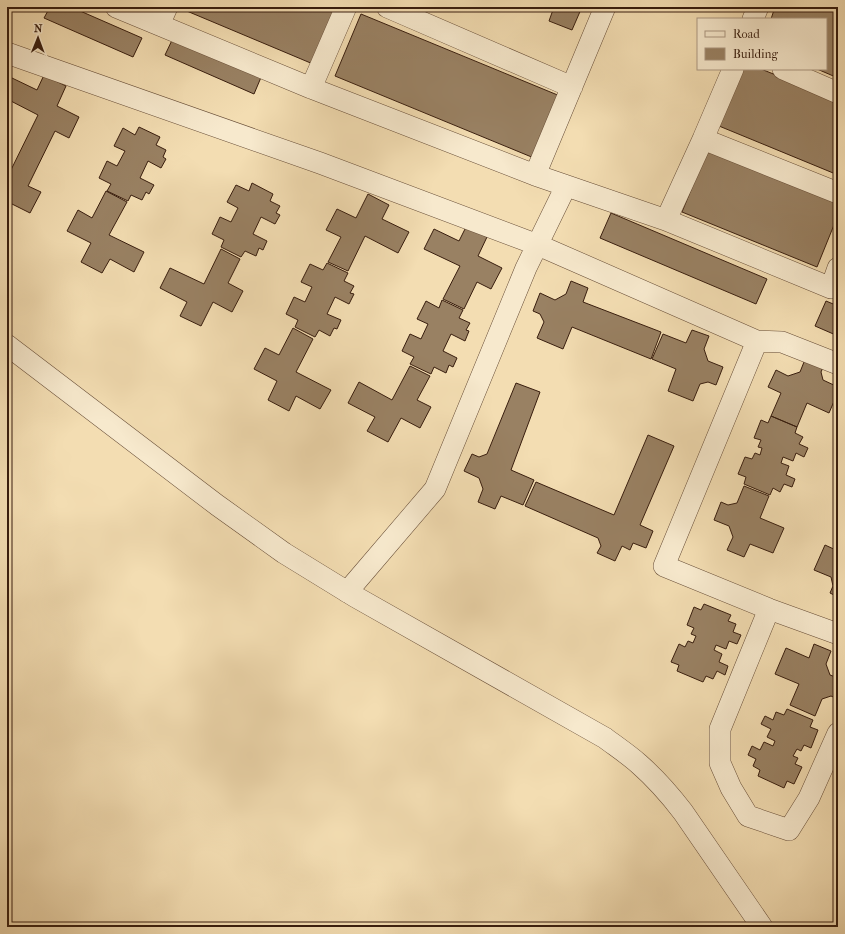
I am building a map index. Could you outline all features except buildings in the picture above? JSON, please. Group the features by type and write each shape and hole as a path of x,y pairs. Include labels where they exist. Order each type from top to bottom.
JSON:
{"street":[{"path":"116,7 163,16 311,88 535,175 666,220 835,289 838,268"},
{"path":"311,88 346,7"},
{"path":"387,7 572,87"},
{"path":"535,175 605,7"},
{"path":"753,18 758,7"},
{"path":"7,53 320,163 538,245 757,340 782,342 838,364"},
{"path":"666,220 733,70"},
{"path":"785,70 838,92"},
{"path":"703,139 838,193"},
{"path":"347,592 435,489 526,268 566,186"},
{"path":"757,340 664,566 769,609 838,634"},
{"path":"7,344 244,525 284,553 347,592 605,738 623,751 639,764 670,795 762,927"},
{"path":"769,609 720,729 720,763 731,788 748,816 789,830 809,798 838,733"}]}
